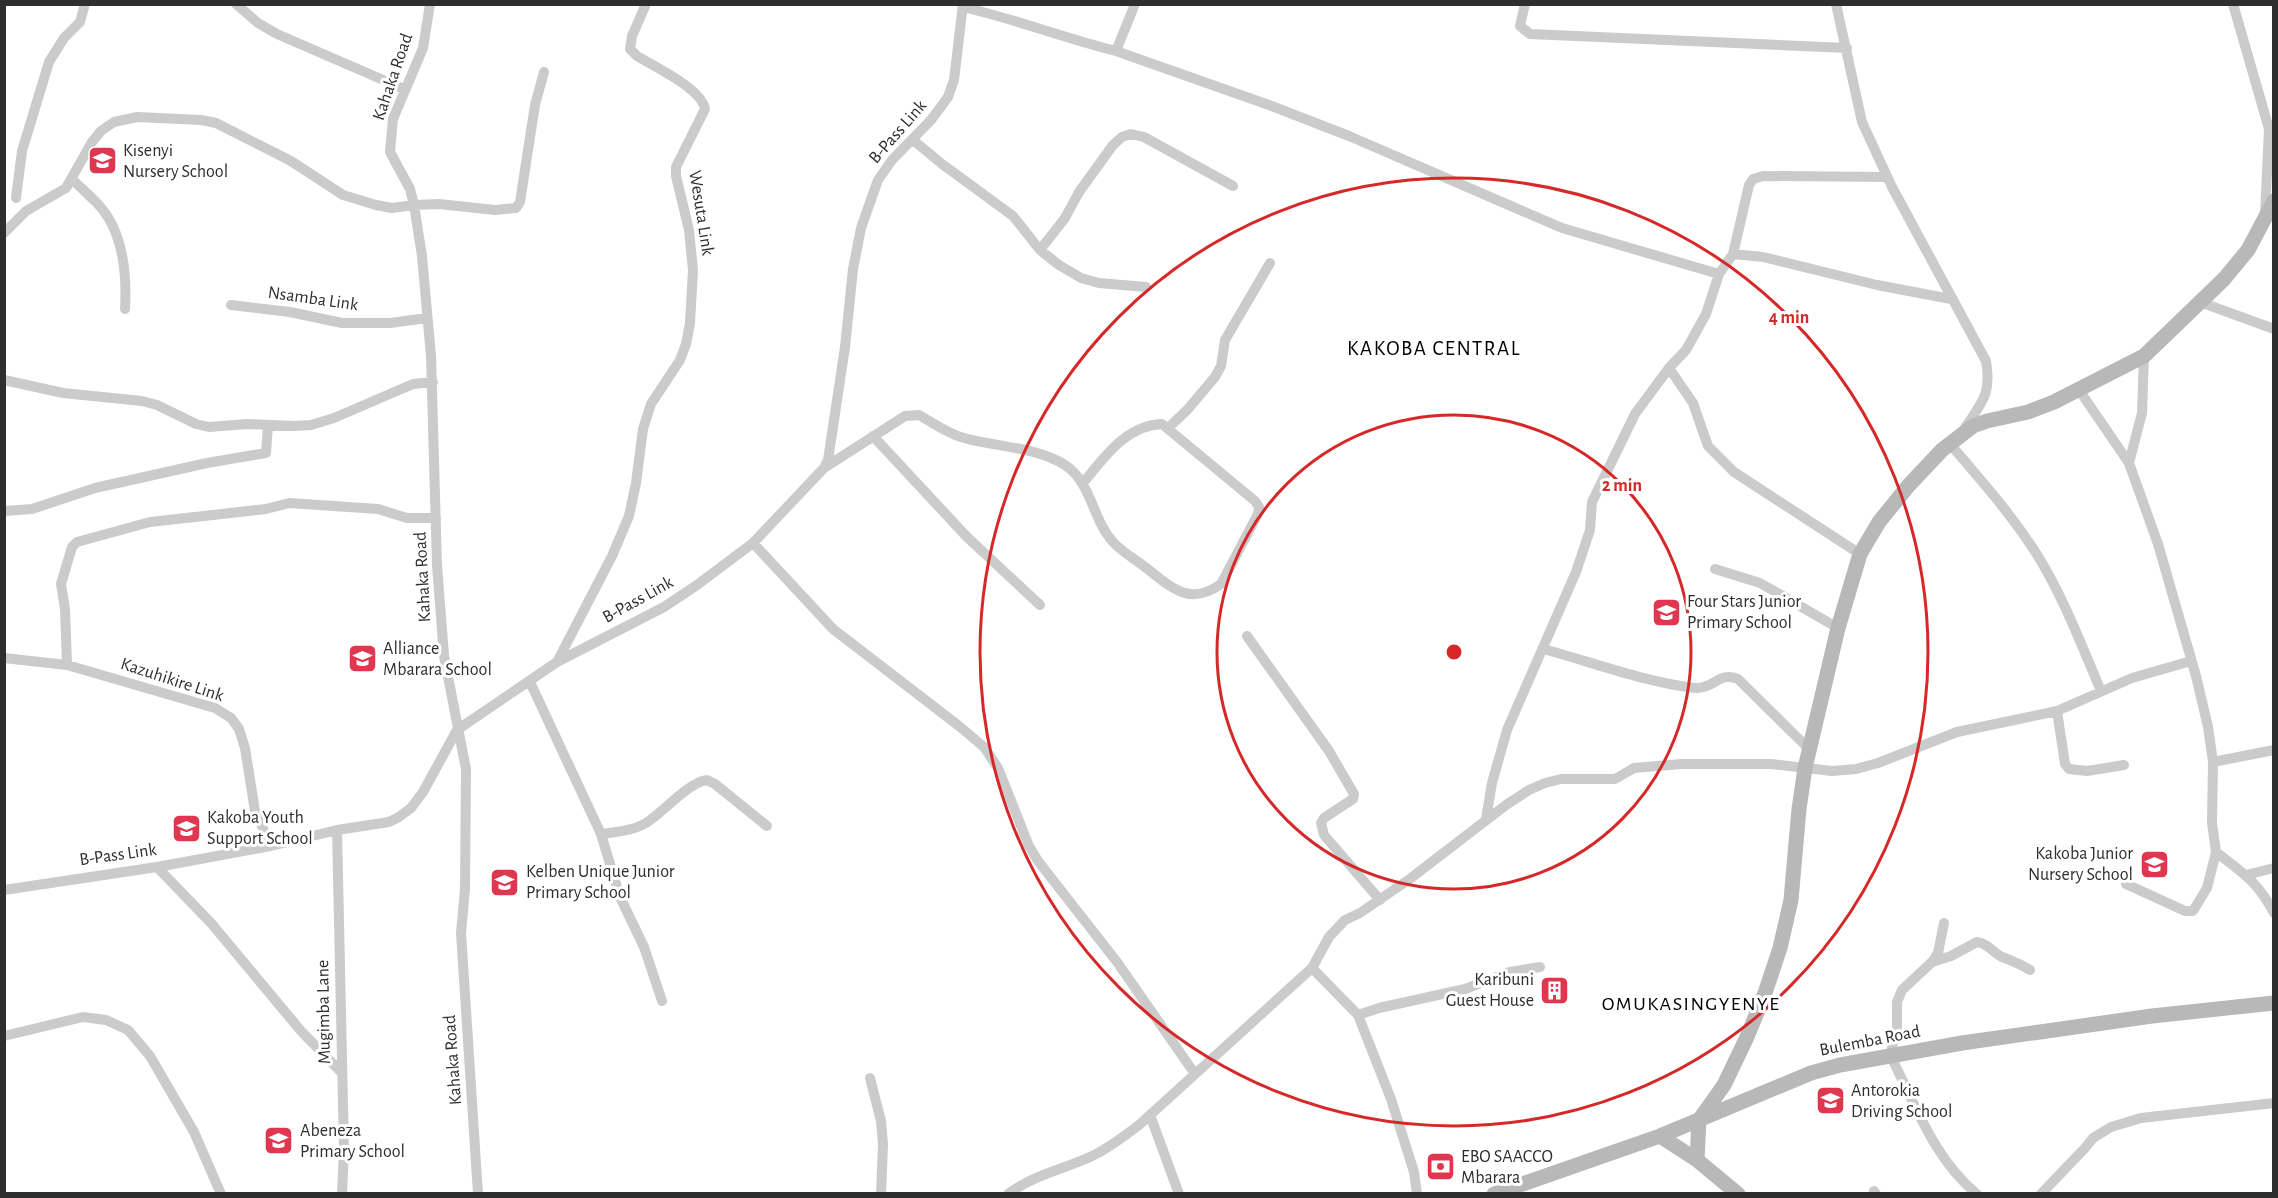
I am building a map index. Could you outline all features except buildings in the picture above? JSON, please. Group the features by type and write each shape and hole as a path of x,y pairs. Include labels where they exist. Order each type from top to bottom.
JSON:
{"street":[{"path":"26,211 10,198 22,151 49,62 63,38 80,22 85,4"},
{"path":"236,4 258,23 277,34 404,89"},
{"name":"Kahaka Road","path":"430,4 423,48 393,119 390,152 410,189 414,204 428,318 433,382 436,518 444,656 466,769 465,889 461,933 478,1194"},
{"name":"Wesuta Link","path":"557,662 612,556 629,516 643,429 651,404 680,360 690,323 693,270 689,230 676,176 676,167 705,109 700,96 690,88 630,50 632,36 646,4"},
{"path":"1116,51 1135,4"},
{"path":"1525,4 1520,26 1530,34 1847,48"},
{"path":"1836,4 1862,122 1887,177 1986,361 1987,394 1954,441"},
{"path":"2233,4 2269,129 2265,215"},
{"path":"963,6 1116,51 1269,105 1349,136 1562,228 1719,274"},
{"name":"B-Pass Link","path":"4,890 157,867 271,846 337,830 389,822 411,808 423,792 457,730 557,662 664,607 753,543 824,468 831,446 861,228 878,180 892,160 932,120 948,97 954,80 963,6"},
{"path":"4,233 26,211 56,196 66,188 73,180 92,142 101,131 114,122 137,117 192,119 216,123 291,161 343,195 392,208 414,204 440,204 509,210 516,208 520,202 533,114 543,72"},
{"path":"1040,250 1065,218 1098,164 1122,136 1131,134 1144,137 1233,186"},
{"path":"913,140 1013,216 1040,250 1059,265 1082,278 1099,284 1146,287"},
{"path":"1486,819 1492,783 1507,730 1576,572 1590,530 1592,502 1635,414 1669,368 1686,350 1706,314 1719,274 1733,254 1749,185 1753,179 1762,176 1887,177"},
{"path":"73,180 98,204 119,243 125,270 125,309"},
{"path":"1697,1160 1699,1120 1724,1085 1747,1037 1780,948 1791,900 1799,809 1809,749 1838,628 1860,554 1879,522 1942,450 1979,423 2028,412 2079,390 2144,356 2224,279 2248,250 2274,201"},
{"path":"1733,254 1763,257 1877,285 1951,299"},
{"path":"1168,428 1188,409 1215,377 1221,366 1225,340 1270,263"},
{"path":"2200,302 2274,329"},
{"name":"Nsamba Link","path":"231,305 290,312 342,323 390,323 428,318"},
{"path":"2129,463 2142,413 2144,356"},
{"path":"1669,368 1693,403 1708,446 1734,472 1860,554"},
{"path":"4,380 63,393 142,401 157,405 196,424 209,427 247,424 311,425 334,418 413,384 433,382"},
{"path":"2079,390 2129,463 2158,544 2191,661 2206,718 2213,762 2212,823 2216,852 2207,888 2193,911 2189,912 2126,884"},
{"path":"824,468 905,416 919,415 963,438 1054,459 1076,474 1083,483 1104,529 1119,548 1180,593 1199,594 1221,584 1258,514 1259,507 1255,501 1162,424 1154,424 1114,445 1083,483"},
{"path":"4,511 32,509 95,488 207,463 266,453 268,425"},
{"path":"873,436 966,536 1040,605"},
{"path":"1954,441 2036,553 2063,603 2101,691"},
{"path":"67,665 65,609 61,585 72,547 76,542 150,522 266,509 289,503 378,509 407,518 436,518"},
{"path":"753,543 833,629 984,747 998,768 1029,846 1038,861 1117,962 1195,1074"},
{"path":"1715,569 1760,583 1838,628"},
{"path":"1247,636 1342,770 1354,794 1353,799 1324,818 1322,828 1324,835 1380,900"},
{"path":"1543,649 1691,687 1707,687 1723,676 1730,675 1738,679 1809,749"},
{"name":"Kazuhikire Link","path":"4,658 67,665 215,708 231,718 239,729 245,748 255,811 271,846"},
{"path":"1008,1194 1025,1182 1093,1156 1113,1144 1150,1115 1312,968 1329,937 1345,920 1380,900 1467,836 1486,819 1529,790 1561,779 1615,779 1634,768 1681,764 1771,764 1832,771 1856,769 1878,763 1957,732 2057,711 2132,678 2191,661"},
{"path":"530,682 601,834 620,897 644,947 662,1001"},
{"path":"2057,711 2065,764 2069,769 2087,771 2124,765"},
{"path":"2213,762 2274,750"},
{"path":"601,834 636,828 696,785 707,780 767,826"},
{"name":"Mugimba Lane","path":"337,830 342,1194"},
{"path":"2216,852 2260,889 2274,913"},
{"path":"157,867 212,922 301,1032 342,1073"},
{"path":"2246,875 2274,868"},
{"path":"1944,923 1938,953 1932,962 1902,990 1898,1002 1897,1028 1890,1055 1930,1137 1952,1168 1977,1194"},
{"path":"1932,962 1951,956 1977,942 1989,946 2000,957 2015,960 2030,970"},
{"path":"1358,1015 1379,1008 1465,989 1510,972 1540,967"},
{"path":"1312,968 1358,1015 1391,1099 1414,1172 1417,1194"},
{"name":"Bulemba Road","path":"1494,1194 1660,1136 1811,1073 1890,1055 2152,1016 2274,1003"},
{"path":"4,1036 83,1017 106,1020 128,1030 150,1056 194,1132 221,1194"},
{"path":"870,1078 881,1121 883,1144 881,1194"},
{"path":"2041,1194 2092,1138 2111,1127 2141,1118 2274,1103"},
{"path":"1150,1115 1179,1194"},
{"path":"1660,1136 1697,1160 1738,1194"}],"place":[{"name":"Kisenyi Nursery School","path":"102,161"},
{"name":"Four Stars Junior Primary School","path":"1666,612"},
{"name":"Alliance Mbarara School","path":"362,659"},
{"name":"Kakoba Youth Support School","path":"186,828"},
{"name":"Kakoba Junior Nursery School","path":"2154,864"},
{"name":"Kelben Unique Junior Primary School","path":"505,882"},
{"name":"Karibuni Guest House","path":"1555,990"},
{"name":"Antorokia Driving School","path":"1830,1101"},
{"name":"Abeneza Primary School","path":"279,1141"},
{"name":"EBO SAACCO Mbarara","path":"1440,1167"}],"district":[{"name":"KAKOBA CENTRAL","path":"1434,348"},
{"name":"OMUKASINGYENYE","path":"1691,1004"}]}
